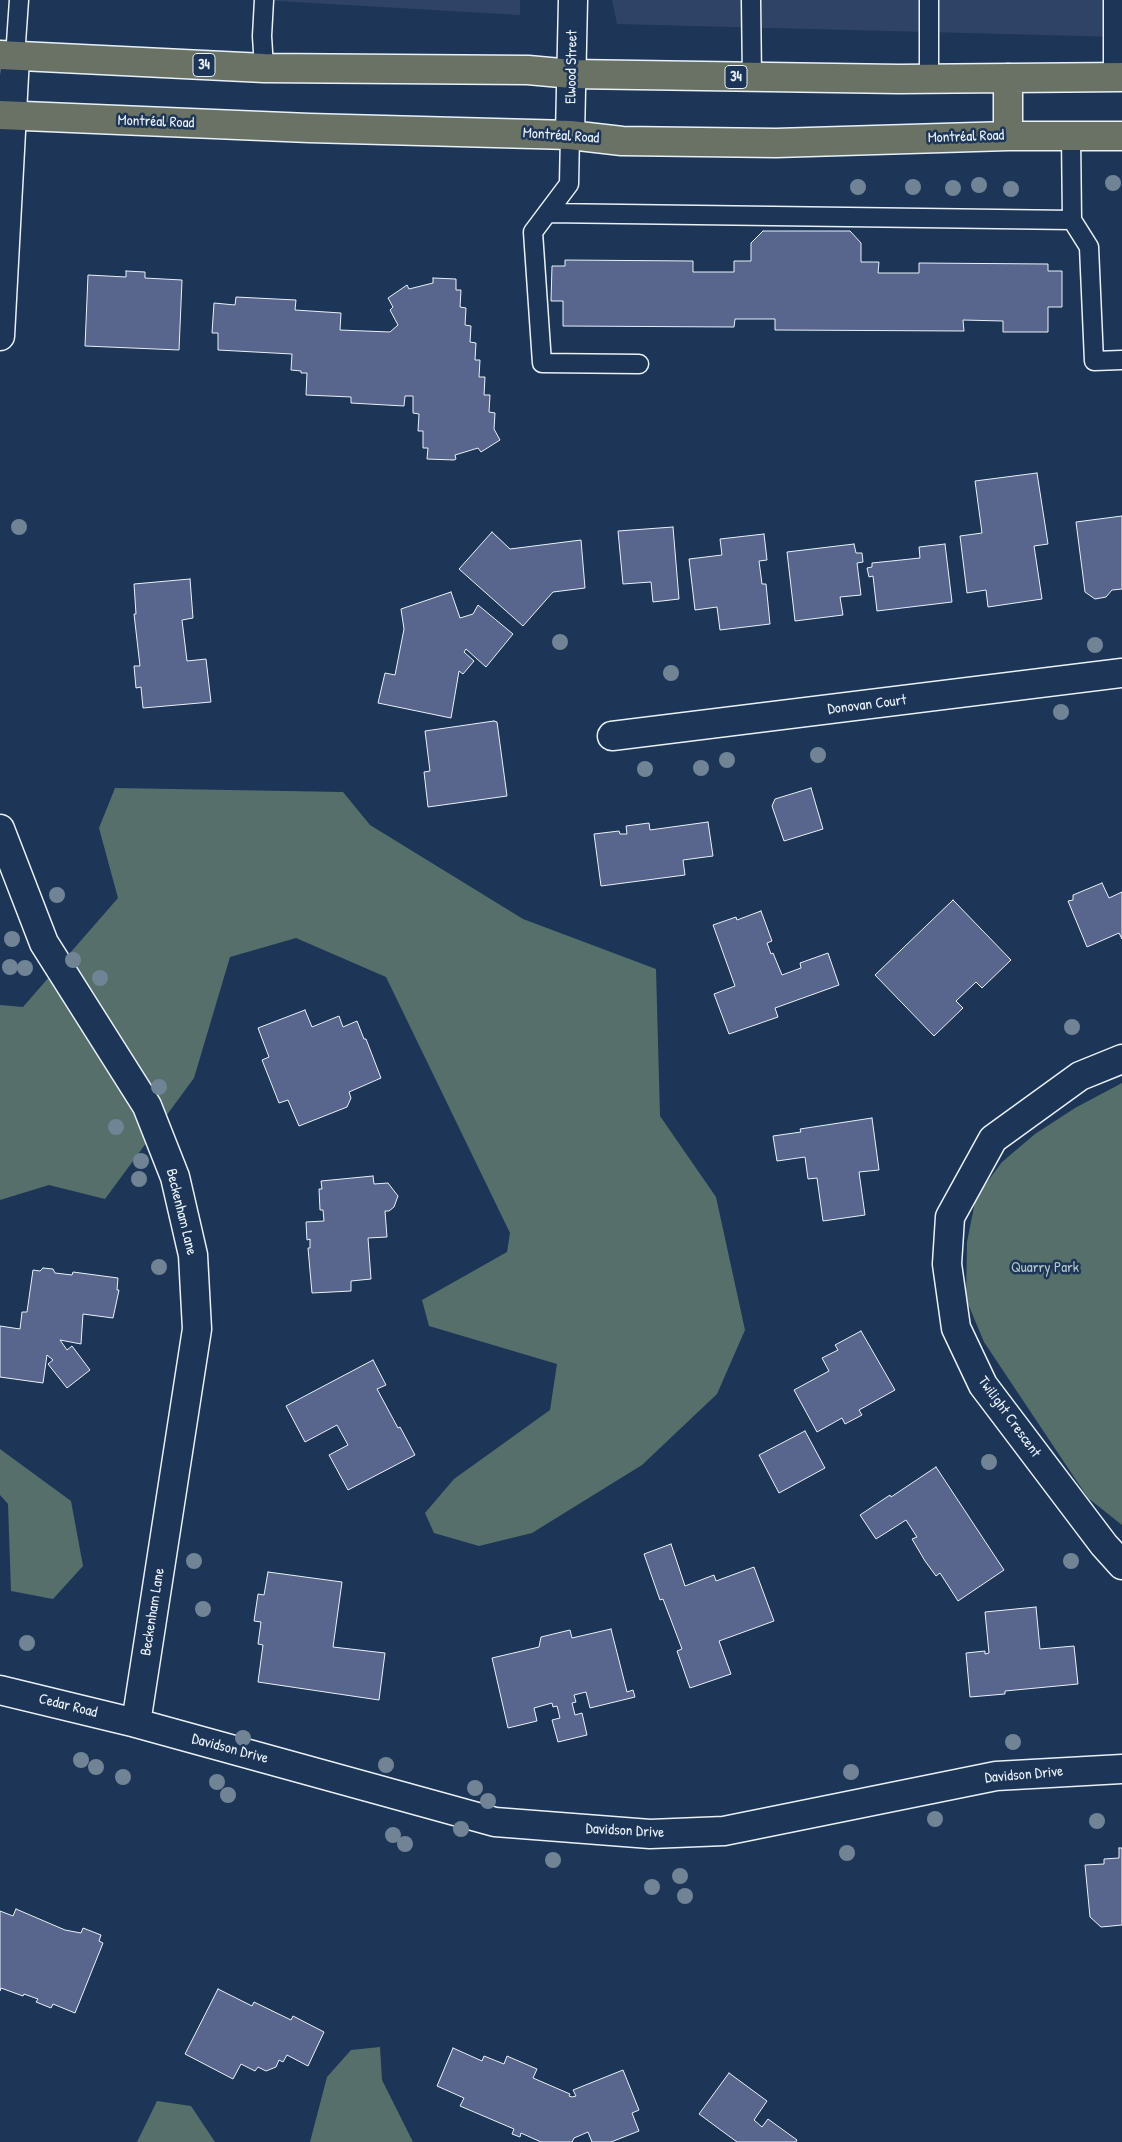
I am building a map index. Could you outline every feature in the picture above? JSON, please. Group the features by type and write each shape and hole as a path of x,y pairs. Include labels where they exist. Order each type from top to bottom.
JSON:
{"main road":[{"name":"34","path":"8,56 264,68 528,70 572,74 752,78 1117,77"},
{"path":"1008,78 1008,136"},
{"name":"Montréal Road","path":"6,115 309,128 570,135 622,141 776,143 1008,136 1122,136"}],"street":[{"name":"Elwood Street","path":"570,135 573,0"},
{"path":"0,336 8,56"},
{"name":"Donovan Court","path":"612,736 1122,673"},
{"name":"Beckenham Lane","path":"0,829 44,943 147,1106 175,1177 193,1255 197,1329 136,1723"},
{"name":"Twilight Crescent","path":"1122,1059 1080,1076 993,1139 950,1217 947,1264 956,1328 982,1385 1104,1545 1122,1565"},
{"name":"Cedar Road","path":"0,1690 136,1723"},
{"name":"Davidson Drive","path":"136,1723 495,1822 650,1834 724,1831 996,1776 1122,1768"}],"lane":[{"path":"8,56 19,0"},
{"path":"264,0 262,36 264,68"},
{"path":"751,0 752,78"},
{"path":"929,0 930,79"},
{"path":"1113,0 1117,77"},
{"path":"570,135 569,184 533,232 542,363 639,364"},
{"path":"1071,136 1072,220 1089,247 1094,361 1122,360"},
{"path":"547,213 1072,220"}],"shaded area":[{"path":"261,0 520,0 520,15"},
{"path":"612,0 1122,0 1122,37 617,24"}],"green space":[{"path":"115,788 343,792 370,825 523,919 656,969 660,1116 716,1197 745,1330 717,1394 642,1465 532,1533 479,1546 434,1533 425,1513 454,1479 550,1410 557,1364 429,1326 422,1300 507,1252 510,1233 386,977 296,938 230,957 194,1078 105,1199 49,1185 0,1200 0,1005 23,1007 118,898 99,828"},
{"name":"Quarry Park","path":"1122,1083 1122,1525 1088,1498 984,1342 966,1299 967,1242 976,1197 1002,1162 1035,1134 1075,1108"},
{"path":"0,1449 71,1501 83,1566 53,1599 11,1591 8,1504 0,1495"},
{"path":"380,2047 382,2080 413,2142 310,2142 327,2077 351,2050"},
{"path":"157,2101 191,2106 215,2142 137,2142"}],"building":[{"path":"763,231 850,231 861,243 861,262 879,262 878,273 919,273 919,263 1048,264 1048,271 1062,271 1062,307 1048,307 1048,332 1003,332 1003,321 963,320 964,331 775,330 775,319 735,319 734,327 563,326 563,301 551,301 552,266 565,266 565,260 693,261 693,272 734,272 734,261 751,261 751,243"},
{"path":"126,271 145,272 145,278 182,280 179,350 85,346 88,275 126,277"},
{"path":"433,278 456,279 456,290 461,290 460,307 466,308 465,325 471,326 470,342 476,343 475,360 480,360 479,377 485,377 484,395 490,395 489,412 495,413 494,429 500,440 481,452 478,448 455,455 456,459 454,460 427,459 428,448 423,448 423,431 418,431 419,414 413,413 413,396 405,396 404,406 351,403 351,397 306,395 307,373 291,370 292,354 218,350 218,333 212,333 214,303 235,305 236,297 296,300 295,310 341,313 340,330 390,332 398,325 390,310 393,307 388,298 407,285 409,289 433,283"},
{"path":"1037,473 1048,544 1034,546 1042,599 988,607 986,590 967,593 960,536 982,533 975,481"},
{"path":"1122,516 1122,589 1112,590 1106,597 1095,599 1085,592 1076,522"},
{"path":"673,527 679,599 653,602 651,582 623,584 618,531"},
{"path":"492,532 510,549 581,540 585,588 553,592 523,626 459,569"},
{"path":"764,534 767,560 759,561 762,584 766,584 770,624 720,630 717,607 695,610 689,559 722,555 720,539"},
{"path":"854,544 856,553 862,553 863,562 857,563 861,595 840,597 843,615 795,621 787,552"},
{"path":"945,544 952,602 877,611 873,576 869,577 867,568 872,567 872,563 920,558 919,547"},
{"path":"190,579 193,618 182,620 187,661 206,659 211,702 143,708 141,687 136,688 134,666 140,666 134,614 136,614 134,584"},
{"path":"451,592 460,618 473,614 478,605 513,634 486,667 466,649 464,652 474,661 463,674 459,671 451,718 378,703 385,673 395,675 404,629 401,609"},
{"path":"497,722 507,796 428,807 424,772 430,771 425,731"},
{"path":"811,788 823,829 784,841 772,806 775,799"},
{"path":"708,822 713,856 683,860 685,875 601,886 594,834 619,831 620,834 627,834 626,826 649,823 650,830"},
{"path":"1102,883 1109,898 1122,892 1122,939 1119,933 1087,947 1068,901 1073,900 1073,895"},
{"path":"953,900 1011,960 982,988 976,982 956,1001 963,1008 934,1036 875,975"},
{"path":"761,911 772,941 767,943 782,975 801,968 800,963 828,953 839,985 775,1008 778,1017 729,1034 714,994 735,986 713,925 736,917 737,920"},
{"path":"305,1010 312,1027 339,1016 343,1027 357,1021 381,1078 349,1092 351,1098 347,1107 299,1126 288,1100 279,1103 262,1060 269,1057 258,1028"},
{"path":"872,1118 879,1170 859,1172 865,1215 823,1221 817,1178 808,1179 805,1157 777,1161 773,1136 801,1132 800,1129"},
{"path":"373,1176 374,1184 388,1183 398,1196 394,1207 389,1211 385,1211 387,1237 368,1238 371,1279 351,1281 351,1291 312,1293 308,1248 310,1248 310,1239 307,1240 306,1222 324,1221 323,1210 320,1210 319,1189 322,1189 321,1181"},
{"path":"43,1268 53,1269 55,1273 72,1275 73,1272 118,1278 117,1290 119,1290 113,1318 83,1314 81,1344 60,1340 67,1350 72,1346 90,1370 67,1388 48,1364 53,1360 47,1355 43,1383 0,1377 0,1326 20,1329 22,1312 27,1312 33,1270 40,1271"},
{"path":"861,1331 895,1390 859,1410 862,1415 845,1424 842,1418 817,1432 794,1390 829,1371 822,1358 838,1350 835,1345"},
{"path":"373,1360 386,1385 377,1389 415,1455 348,1490 329,1455 348,1445 337,1425 305,1442 286,1406"},
{"path":"805,1431 825,1468 779,1493 759,1455"},
{"path":"936,1467 1004,1570 958,1601 940,1573 936,1576 925,1561 912,1539 917,1537 906,1520 876,1539 860,1515"},
{"path":"671,1544 685,1586 714,1575 716,1581 754,1567 774,1621 719,1641 731,1674 690,1688 677,1651 682,1649 663,1599 660,1600 644,1554"},
{"path":"268,1572 342,1582 333,1647 385,1653 379,1700 258,1682 263,1645 258,1644 261,1622 254,1621 258,1594 264,1595"},
{"path":"1036,1607 1040,1649 1074,1646 1078,1684 1005,1691 1005,1694 970,1697 966,1653 985,1651 985,1654 989,1653 985,1612"},
{"path":"611,1629 627,1692 633,1690 635,1697 590,1708 586,1692 574,1695 576,1702 572,1703 575,1715 582,1713 587,1735 558,1742 552,1720 560,1718 557,1706 553,1707 552,1703 534,1708 537,1721 508,1728 492,1658 539,1647 541,1637 570,1630 572,1638"},
{"path":"1119,1848 1122,1848 1122,1925 1101,1927 1090,1917 1085,1865 1104,1864 1104,1859 1119,1858"},
{"path":"16,1909 65,1930 81,1933 83,1928 101,1935 99,1941 103,1943 75,2013 53,2004 51,2008 36,2002 38,1999 24,1994 23,1996 1,1988 0,1991 0,1911 13,1916"},
{"path":"218,1989 252,2006 254,2002 291,2020 293,2016 324,2032 308,2066 287,2055 283,2062 279,2060 276,2067 266,2071 258,2067 255,2071 241,2064 233,2079 185,2054"},
{"path":"453,2048 482,2061 484,2056 504,2064 507,2056 537,2069 533,2078 570,2094 569,2096 572,2097 576,2096 573,2090 623,2070 639,2110 632,2113 639,2131 611,2142 592,2142 588,2132 574,2138 572,2142 541,2142 521,2133 520,2137 512,2134 514,2129 460,2106 464,2098 437,2086"},
{"path":"729,2073 767,2101 754,2120 762,2127 768,2119 797,2140 796,2142 737,2142 699,2114"}]}
